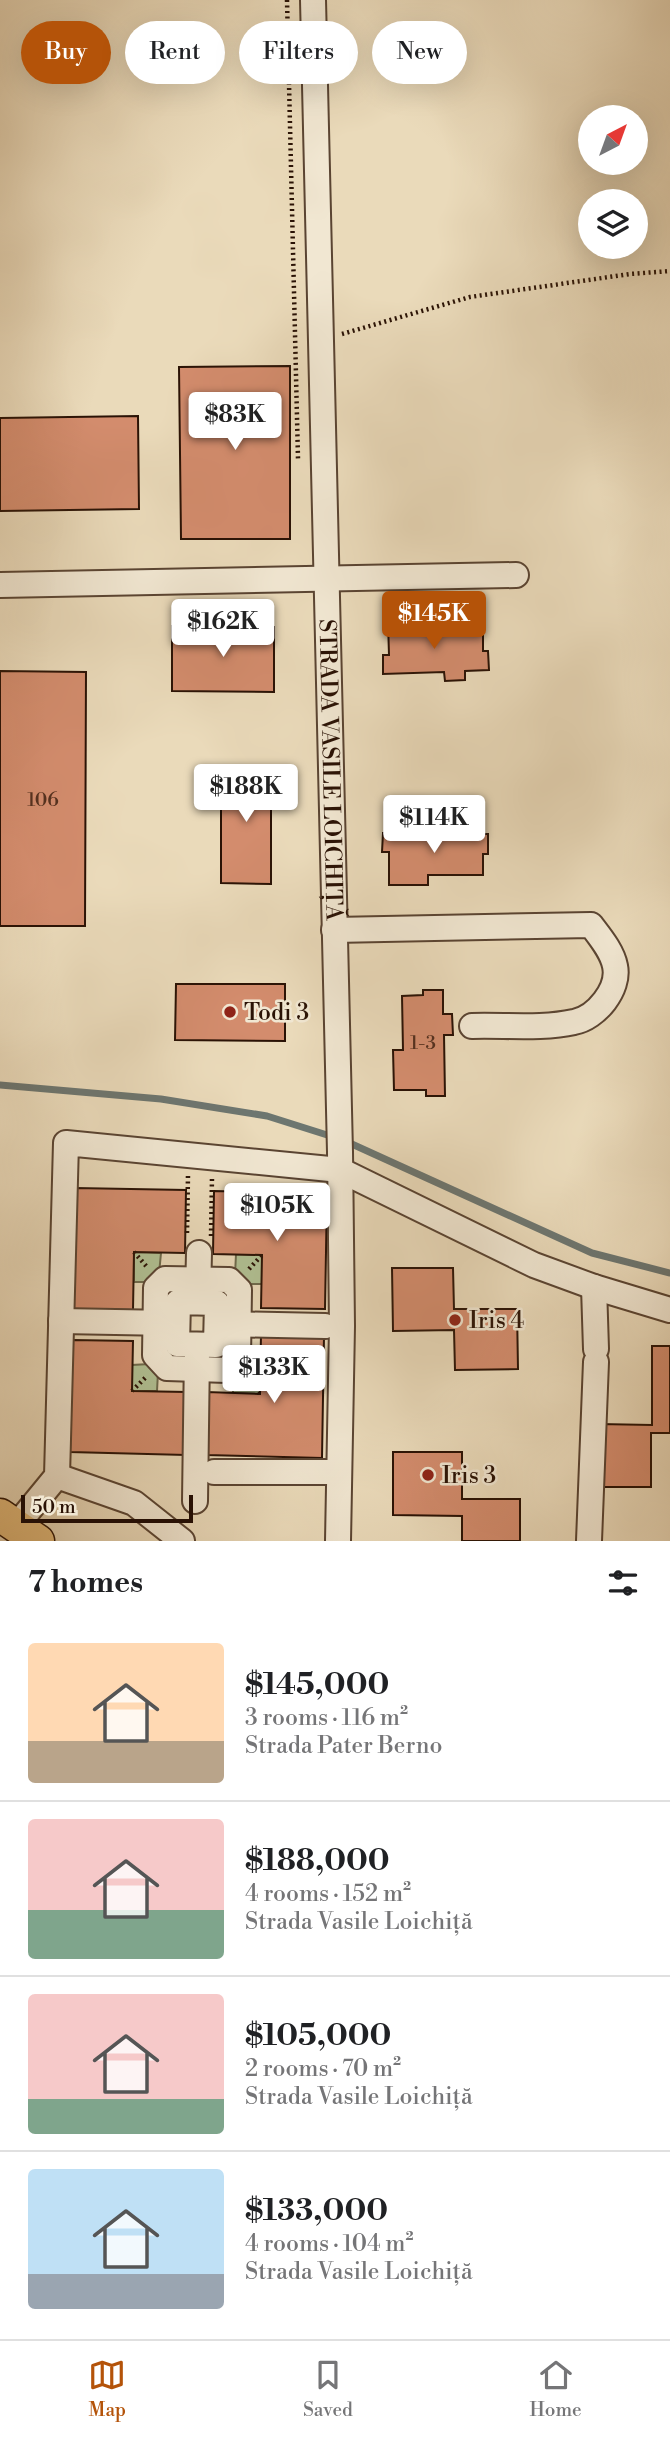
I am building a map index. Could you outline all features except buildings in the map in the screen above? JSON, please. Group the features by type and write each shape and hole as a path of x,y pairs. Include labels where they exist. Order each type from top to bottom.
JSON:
{"street":[{"name":"STRADA VASILE LOICHIȚĂ","path":"313,0 340,1161 338,1541"},
{"path":"0,585 516,575"},
{"path":"334,930 591,925 606,945 616,968 612,990 598,1009 576,1022 472,1026"},
{"path":"18,1527 57,1476 66,1143 340,1161 534,1265 670,1310"},
{"path":"198,1291 199,1253"},
{"path":"589,1541 596,1356 594,1287"},
{"path":"167,1323 178,1302 198,1291"},
{"path":"198,1291 217,1303 227,1324"},
{"path":"61,1321 167,1323"},
{"path":"167,1323 177,1344 197,1357"},
{"path":"227,1324 325,1326"},
{"path":"197,1357 216,1345 227,1324"},
{"path":"195,1501 197,1357"},
{"path":"214,1472 339,1472"},
{"path":"57,1476 134,1503 182,1541"}],"path":[{"path":"287,0 298,471"},
{"path":"321,334 344,334 470,297 630,274 670,271"},
{"path":"188,1191 187,1253 210,1254 211,1191"}],"green space":[{"path":"134,1252 161,1253 159,1274 151,1282 134,1282"},
{"path":"236,1254 262,1255 262,1284 244,1284 235,1275"},
{"path":"150,1364 158,1372 157,1391 132,1391 132,1365"},
{"path":"241,1365 260,1365 260,1394 233,1393 233,1376"}],"waterway":[{"path":"0,1085 161,1099 267,1116 343,1140 592,1253 670,1273"}],"place":[{"name":"Todi 3","path":"230,1012"},
{"name":"Iris 4","path":"455,1320"},
{"name":"Iris 3","path":"428,1475"}]}
